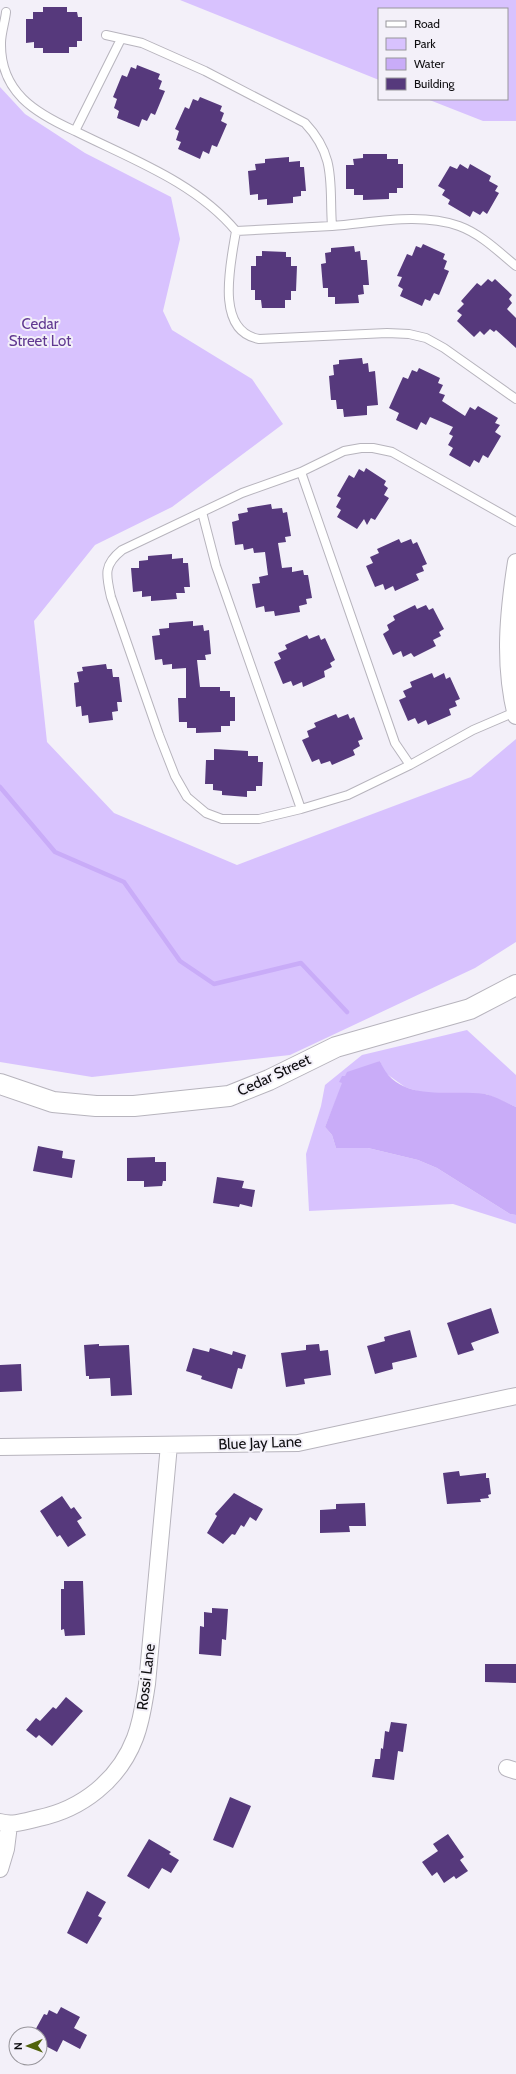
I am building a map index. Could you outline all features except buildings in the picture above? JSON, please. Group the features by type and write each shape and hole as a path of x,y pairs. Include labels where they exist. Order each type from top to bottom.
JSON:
{"street":[{"path":"516,562 510,600 512,662 510,688 516,714"},
{"name":"Cedar Street","path":"0,1084 53,1102 96,1106 134,1106 228,1096 268,1080 336,1046 470,1009 516,985"},
{"name":"Blue Jay Lane","path":"0,1447 298,1443 516,1396"},
{"name":"Rossi Lane","path":"4,1823 54,1815 89,1798 108,1781 122,1763 135,1738 141,1720 147,1684 169,1445"},
{"path":"0,1869 6,1849 4,1823"}],"lane":[{"path":"6,12 1,42 2,61 7,77 15,92 31,107 49,119 176,182 200,196 223,216 236,231"},
{"path":"106,35 142,43 287,112 305,123 314,133 329,162 332,226"},
{"path":"75,131 121,39"},
{"path":"236,231 332,226 420,219 460,226 492,246 516,266"},
{"path":"236,231 228,280 228,297 231,312 240,329 250,338 259,339 386,333 409,334 426,338 444,348 516,399"},
{"path":"516,522 392,452 373,448 361,448 344,451 301,472 242,493 122,550 111,558 107,567 107,578 120,624 158,735 175,776 187,797 206,813 222,819 259,819 301,809 348,795 410,765 473,730 516,714"},
{"path":"301,472 395,743 410,765"},
{"path":"202,512 216,566 301,809"}],"green space":[{"path":"180,0 516,0 516,121 483,121 430,100 508,100 508,8 378,8 378,80"},
{"name":"Cedar Street Lot","path":"0,87 25,114 85,153 171,197 180,239 163,311 172,330 252,379 283,424 172,507 95,545 34,621 47,742 114,813 237,865 471,777 516,739 516,942 475,968 290,1055 92,1077 0,1062"},
{"path":"467,1030 516,1075 516,1107 486,1094 423,1093 405,1087 384,1072 380,1061 343,1083 325,1127 332,1135 336,1148 368,1148 418,1160 437,1168 510,1214 516,1215 516,1224 453,1204 309,1211 306,1154 321,1106 325,1085 362,1055"}],"water":[{"path":"380,1061 388,1075 399,1084 411,1089 425,1092 485,1094 516,1107 516,1215 510,1214 437,1168 418,1160 368,1148 336,1148 332,1135 325,1127 342,1083 339,1082 342,1076 345,1076 347,1072"}],"waterway":[{"path":"0,787 55,852 124,882 180,961 214,984 301,963 347,1012"}]}
